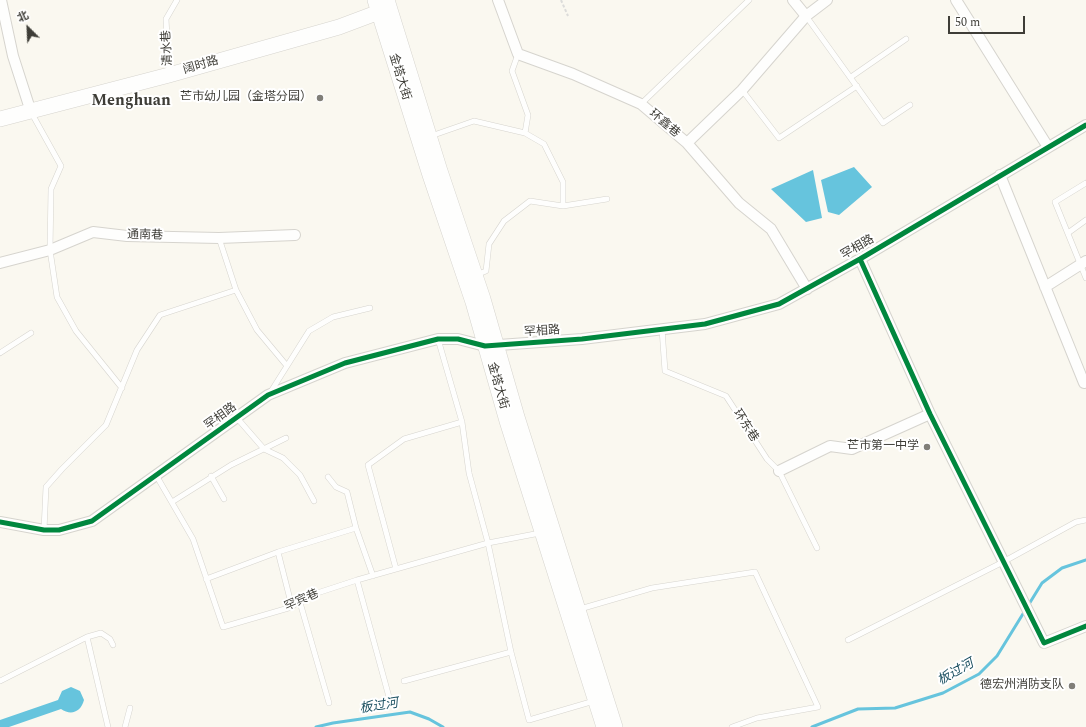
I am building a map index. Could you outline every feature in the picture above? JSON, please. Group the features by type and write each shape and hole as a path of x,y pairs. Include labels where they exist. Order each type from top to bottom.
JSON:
{"main road":[{"name":"阔时路","path":"0,119 169,75 339,27 385,4"},
{"name":"金塔大街","path":"385,4 475,275 507,421 544,533 604,727"},
{"name":"金塔大街","path":"385,4 430,174 473,302 517,417 579,609 615,727"}],"street":[{"path":"1,0 13,56 31,112"},
{"path":"498,0 518,54"},
{"path":"793,0 806,16"},
{"path":"687,143 742,90 806,16 827,0"},
{"path":"956,0 1048,147"},
{"name":"环鑫巷","path":"518,54 572,74 641,104 687,143 739,203 771,229 807,289"},
{"name":"罕相路","path":"0,522 44,530 59,530 92,521 155,474 268,395 345,363 438,339 458,339 491,346 582,339 705,324 779,304 860,259 1086,125"},
{"path":"1000,175 1084,383"},
{"name":"通南巷","path":"0,263 50,250 93,232 127,236 219,238 295,235"},
{"path":"860,259 930,414 1044,643 1086,626"},
{"path":"1045,287 1083,263"},
{"path":"779,471 830,446 852,449 930,414"}],"lane":[{"name":"清水巷","path":"169,75 166,19 177,0"},
{"path":"641,104 749,0"},
{"path":"806,16 883,123 910,104"},
{"path":"851,77 906,39"},
{"path":"518,54 512,71 528,115 525,133"},
{"path":"742,90 779,138 857,86"},
{"path":"31,112 61,166 51,189 50,250 58,297 76,331 122,388"},
{"path":"430,137 474,121 525,133 544,144 563,182 563,206"},
{"path":"1086,182 1055,202 1083,263 1086,278"},
{"path":"475,275 486,271 489,244 504,221 530,201 563,206 607,199"},
{"path":"1068,233 1086,220"},
{"path":"219,238 236,290 257,330 287,366"},
{"path":"44,530 46,487 106,425 138,350 160,315 236,290"},
{"path":"268,395 309,331 333,317 370,308"},
{"name":"环东巷","path":"662,330 666,371 726,396 767,459 779,471 817,548"},
{"path":"0,353 31,333"},
{"path":"438,339 462,422 469,473 488,543 511,652 529,720 596,700"},
{"path":"237,418 264,449 283,458 300,475 314,501"},
{"path":"396,569 368,465 404,439 462,422"},
{"path":"172,502 231,464 286,438"},
{"name":"罕宾巷","path":"155,474 193,539 223,627 292,607 299,599 357,580 488,543 544,533"},
{"path":"211,476 224,499"},
{"path":"328,477 336,487 347,492 356,528 373,576"},
{"path":"848,640 1003,562 1076,522 1086,520"},
{"path":"206,579 278,552 356,528"},
{"path":"278,552 292,607"},
{"path":"579,609 652,588 755,572 818,707 757,718 732,727"},
{"path":"357,580 389,697"},
{"path":"299,599 329,703"},
{"path":"0,682 87,637 101,633 110,639 113,645"},
{"path":"87,637 108,727"},
{"path":"404,681 511,652"},
{"path":"125,727 130,708"}],"path":[{"path":"561,0 568,16"}],"water":[{"path":"854,167 872,187 839,215 828,212 821,180"},
{"path":"813,170 822,218 806,222 771,189"},
{"path":"71,687 80,691 84,700 81,707 75,712 68,712 61,709 9,727 0,727 0,720 58,700 62,691"}],"waterway":[{"name":"板过河","path":"812,727 858,709 895,708 943,693 979,674 997,656 1042,583 1062,568 1086,560"},
{"name":"板过河","path":"316,727 333,723 410,712 429,719 443,727"}],"cycle path":[{"path":"0,522 44,530 59,530 92,521 268,395 345,363 438,339 458,339 485,346 582,339 705,324 779,304 860,259 1086,125"},
{"path":"860,259 930,414 1044,643 1086,626"}],"place":[{"name":"芒市幼儿园（金塔分园）","path":"320,98"},
{"name":"芒市第一中学","path":"927,447"},
{"name":"德宏州消防支队","path":"1072,686"}],"district":[{"name":"Menghuan","path":"131,102"}]}
